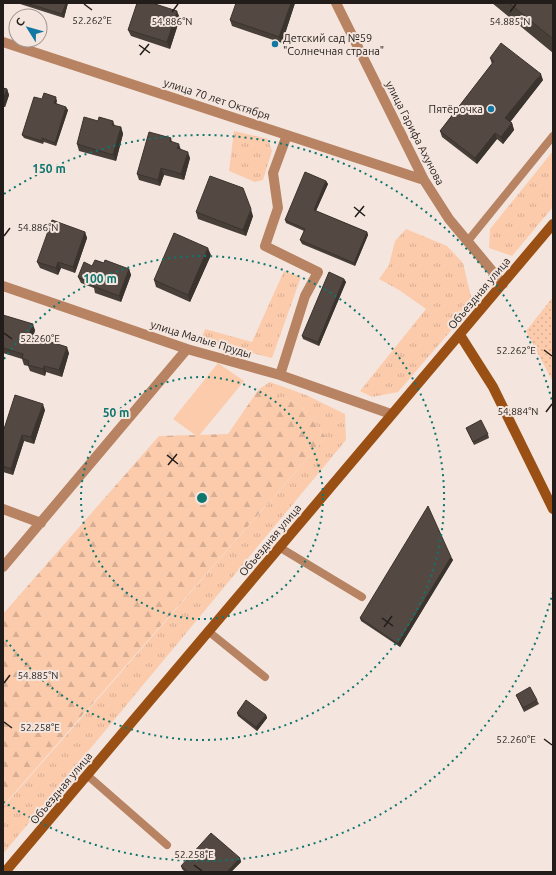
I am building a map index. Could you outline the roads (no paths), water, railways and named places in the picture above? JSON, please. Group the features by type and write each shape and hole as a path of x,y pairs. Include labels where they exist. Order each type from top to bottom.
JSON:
{"main road":[{"name":"Объездная улица","path":"5,872 553,224"},
{"path":"460,335 493,387 553,509"}],"street":[{"name":"улица Гарифа Ахунова","path":"336,3 424,180 449,219 502,284"},
{"name":"улица 70 лет Октября","path":"3,42 424,180"},
{"path":"280,375 305,296 318,272 265,246 278,208 273,173 287,135"},
{"name":"улица Малые Пруды","path":"3,286 187,349 280,375 391,414"},
{"path":"3,567 187,349"},
{"path":"3,509 41,523"}],"lane":[{"path":"467,242 553,136"},
{"path":"279,547 362,597"},
{"path":"208,631 265,677"},
{"path":"87,775 167,845"}],"place":[{"name":"Детский сад №59 \"Солнечная страна\"","path":"275,44"},
{"name":"Пятёрочка","path":"491,109"}]}
